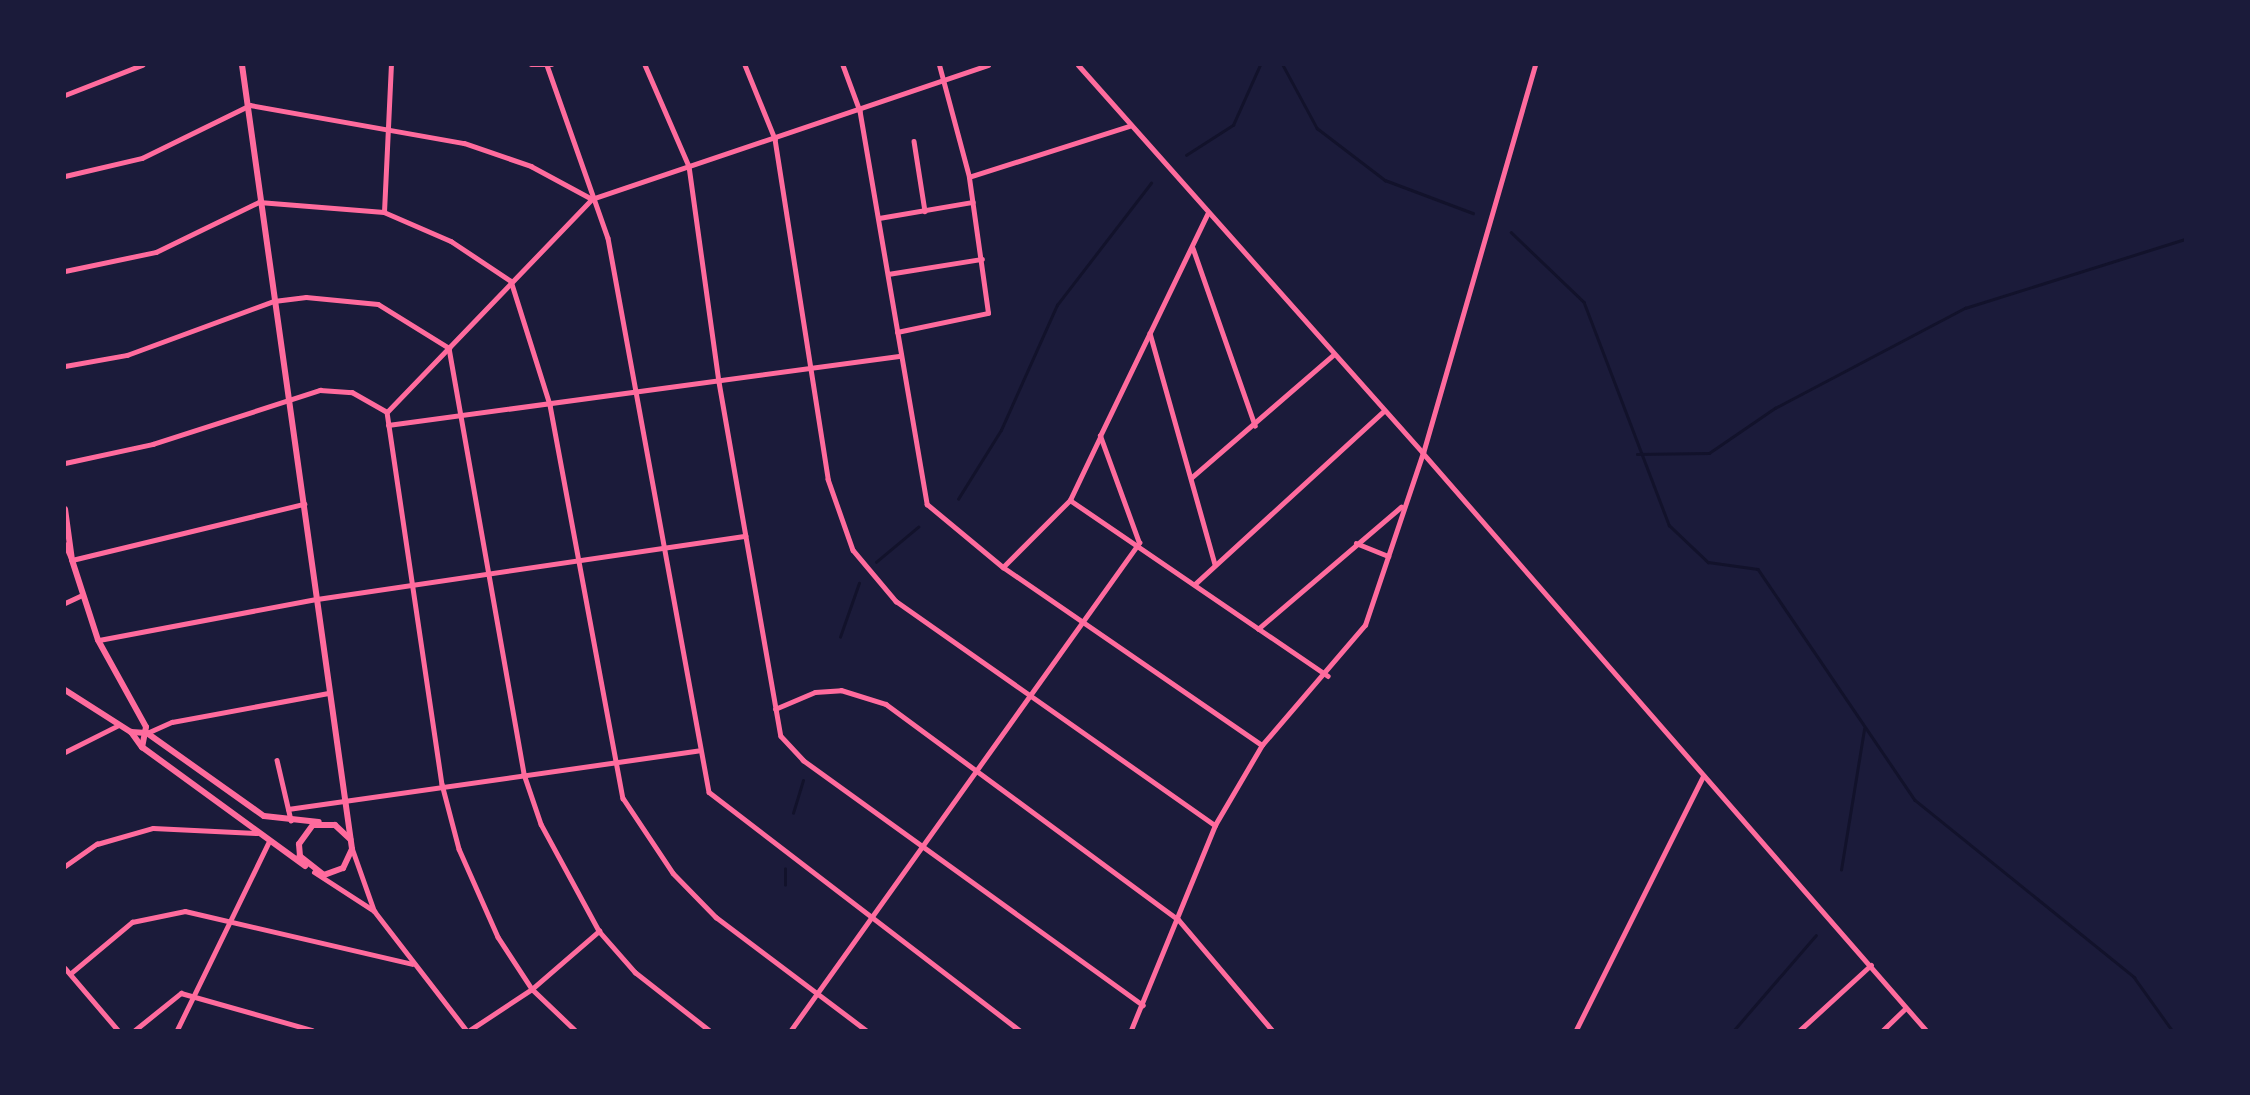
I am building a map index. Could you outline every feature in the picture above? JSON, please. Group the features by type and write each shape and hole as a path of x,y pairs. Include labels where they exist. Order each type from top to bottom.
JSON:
{"main road":[{"path":"65,690 131,732 142,747 306,867 314,872 343,868 352,849 290,398 259,202 250,105 242,65"},
{"path":"65,509 72,559 98,640 147,733 254,811 292,821 325,823 350,839"},
{"path":"131,732 147,733"},
{"path":"142,747 147,733"},
{"path":"306,867 299,844 313,825 325,823"}],"street":[{"path":"65,95 142,65"},
{"path":"384,212 391,65"},
{"path":"531,65 549,66 594,198 637,396 704,780 721,808 1019,1030"},
{"path":"645,65 689,166 719,382 745,536 775,709 789,748 1143,1006"},
{"path":"745,65 775,139 812,372 839,520 873,579 1028,694 1216,825"},
{"path":"843,65 860,110 927,504 1003,567 1262,746"},
{"path":"897,332 982,318 987,302 969,177 939,65"},
{"path":"575,1030 532,989 475,892 442,784 387,412 594,198 989,65"},
{"path":"1078,65 1129,126 1423,453 1926,1030"},
{"path":"1131,1030 1216,825 1262,746 1328,676 1366,625 1403,506 1423,453 1535,65"},
{"path":"65,176 142,158 250,105 386,126 500,153 594,198"},
{"path":"969,177 1129,126"},
{"path":"914,141 925,211"},
{"path":"65,271 156,252 259,202 384,212 451,240 511,281 550,405 613,761 623,797 673,873 716,917 866,1030"},
{"path":"879,218 973,202"},
{"path":"1003,567 1070,500 1208,213"},
{"path":"1193,248 1255,425"},
{"path":"888,274 982,259"},
{"path":"65,366 201,332 274,301 356,298 400,314 449,348 459,419 491,577 524,774 565,876 599,931 635,972 709,1030"},
{"path":"1150,332 1215,564"},
{"path":"1191,478 1334,355"},
{"path":"388,425 459,419 550,405 637,396 719,382 812,372 900,356"},
{"path":"65,463 153,444 290,398 340,389 387,412"},
{"path":"1195,584 1384,411"},
{"path":"1100,436 1139,543"},
{"path":"1070,500 1139,543 1328,676"},
{"path":"65,544 72,559 305,504"},
{"path":"1258,629 1355,543 1403,506"},
{"path":"98,640 317,599 491,577 745,536"},
{"path":"791,1030 1080,619 1139,543"},
{"path":"1355,543 1389,556"},
{"path":"65,603 82,595"},
{"path":"775,709 815,692 863,694 975,770 1178,919 1272,1030"},
{"path":"147,733 172,722 329,693"},
{"path":"65,752 119,725"},
{"path":"288,810 442,784 698,751"},
{"path":"277,760 292,821"},
{"path":"1576,1030 1703,776"},
{"path":"65,866 97,845 153,828 258,833"},
{"path":"177,1030 228,920 269,841"},
{"path":"352,849 374,911 412,964 468,1030 532,989 599,931"},
{"path":"314,872 374,911"},
{"path":"70,974 132,922 158,912 228,920 412,964"},
{"path":"1800,1030 1871,965"},
{"path":"65,968 118,1030"},
{"path":"135,1030 173,996 193,996 313,1030"},
{"path":"1883,1030 1905,1009"}],"waterway":[{"path":"1186,155 1233,125 1260,65"},
{"path":"1283,65 1317,128 1385,180 1473,213"},
{"path":"958,499 1001,430 1057,305 1151,183"},
{"path":"1511,232 1584,302 1669,525 1708,562 1758,569 1915,800 2134,977 2172,1030"},
{"path":"1637,454 1709,453 1775,408 1965,308 2185,239"},
{"path":"876,562 918,527"},
{"path":"840,637 859,583"},
{"path":"1841,870 1864,729"},
{"path":"793,813 803,781"},
{"path":"785,869 785,885"},
{"path":"1734,1030 1816,935"}]}
